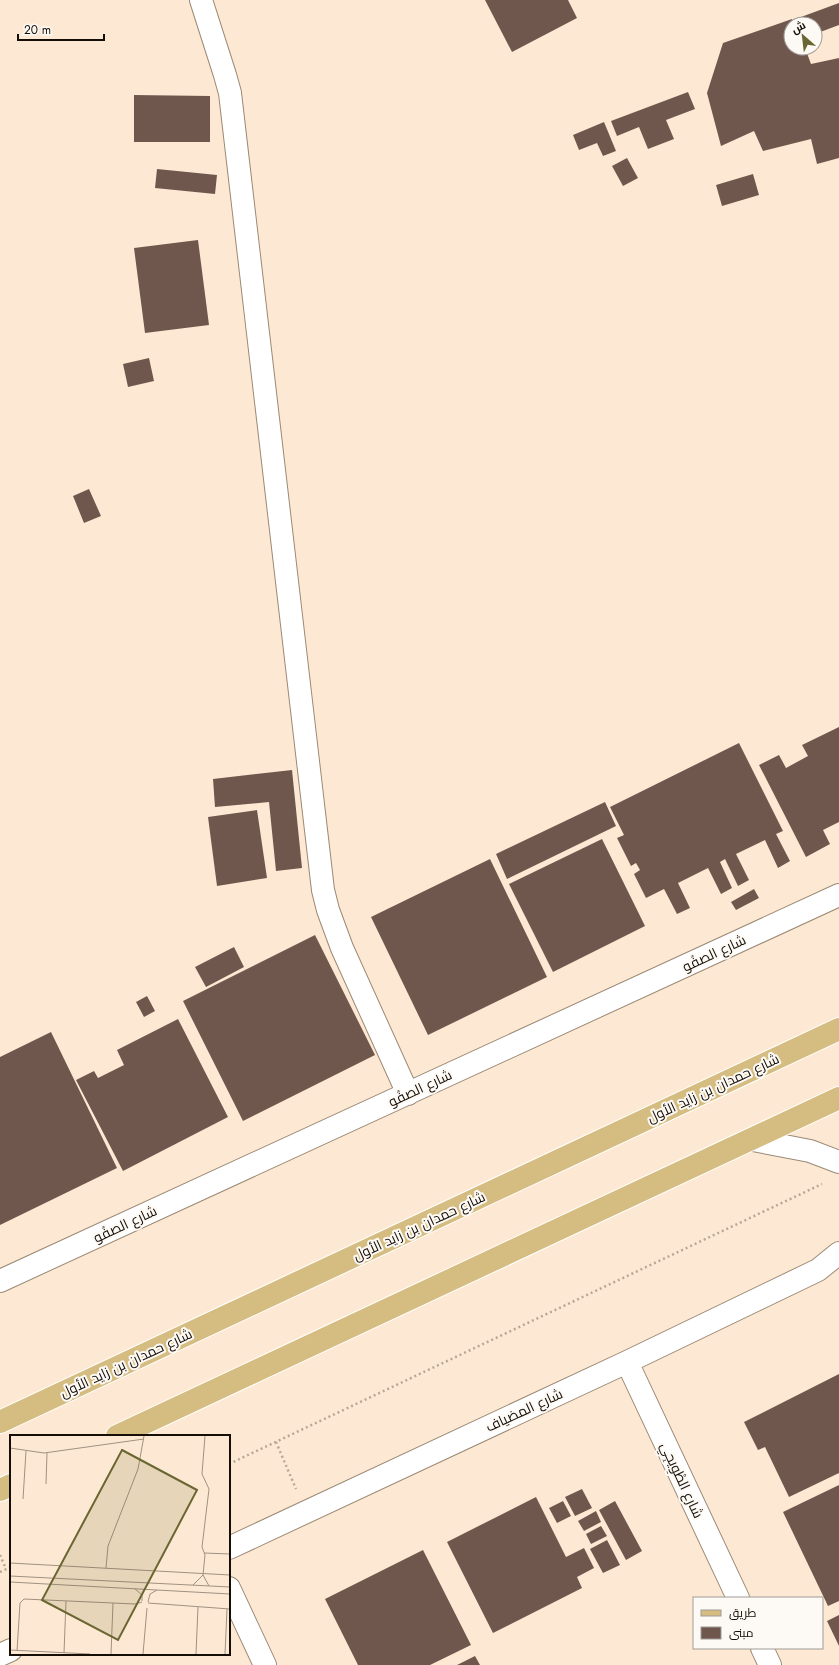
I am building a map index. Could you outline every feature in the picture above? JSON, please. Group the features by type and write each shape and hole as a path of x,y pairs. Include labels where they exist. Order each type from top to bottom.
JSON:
{"main road":[{"name":"شارع حمدان بن زايد الأول","path":"0,1422 839,1029"},
{"path":"119,1435 753,1140 839,1098"},
{"path":"0,1490 10,1485"}],"street":[{"path":"201,0 230,93 323,890 330,917 342,948 408,1094"},
{"name":"شارع الصفُو","path":"0,1281 839,896"},
{"path":"753,1140 810,1151 839,1162"},
{"name":"شارع المضياف","path":"230,1548 828,1269 839,1253"},
{"name":"شارع الطْوِيجِي","path":"627,1362 738,1597"},
{"path":"230,1590 265,1665"},
{"path":"762,1649 770,1665"},
{"path":"0,1655 10,1650"}],"path":[{"path":"230,1464 825,1182"},
{"path":"276,1442 306,1512"},
{"path":"0,1555 6,1569"},
{"path":"0,1572 10,1567"}],"building":[{"path":"485,0 568,0 577,18 512,52"},
{"path":"839,3 839,25 823,31 823,16 804,16"},
{"path":"783,22 783,56 808,56 811,64 839,58 839,158 817,164 811,139 763,151 754,131 721,146 707,93 723,43"},
{"path":"688,92 695,109 666,120 674,139 648,149 639,127 617,136 611,121"},
{"path":"134,95 210,96 210,142 134,142"},
{"path":"604,122 616,151 603,156 597,143 579,150 573,135"},
{"path":"627,158 638,178 623,186 612,166"},
{"path":"157,169 217,175 215,194 155,188"},
{"path":"753,174 759,195 722,206 716,185"},
{"path":"198,240 209,325 145,333 134,248"},
{"path":"149,358 154,381 128,387 123,364"},
{"path":"89,489 101,516 84,523 73,496"},
{"path":"839,727 839,822 823,830 830,844 806,857 759,765 779,755 786,768 808,756 802,745"},
{"path":"739,743 783,831 776,834 790,861 778,868 765,840 736,854 749,880 738,886 725,859 720,862 732,888 721,894 708,868 678,883 690,908 677,914 664,889 646,898 634,874 640,870 636,863 631,866 617,838 624,835 610,807"},
{"path":"292,770 302,868 276,871 269,802 215,807 213,779"},
{"path":"605,802 616,826 507,879 496,854"},
{"path":"257,810 267,878 217,886 208,817"},
{"path":"602,839 645,926 553,972 509,884"},
{"path":"490,859 547,977 428,1035 371,917"},
{"path":"754,889 759,898 736,910 731,902"},
{"path":"315,935 375,1055 243,1121 183,1001"},
{"path":"234,947 244,967 206,987 195,967"},
{"path":"147,996 155,1011 144,1017 136,1002"},
{"path":"178,1019 228,1117 123,1171 76,1080 94,1071 98,1078 124,1065 117,1050"},
{"path":"51,1032 117,1168 0,1225 0,1057"},
{"path":"839,1374 839,1473 789,1497 765,1447 758,1450 744,1422"},
{"path":"839,1485 839,1601 828,1606 783,1512"},
{"path":"582,1489 592,1508 575,1516 565,1497"},
{"path":"536,1497 566,1557 584,1548 594,1568 577,1577 582,1588 493,1633 447,1542"},
{"path":"563,1501 571,1516 557,1523 549,1508"},
{"path":"615,1501 642,1551 626,1560 599,1510"},
{"path":"596,1511 601,1522 584,1531 578,1521"},
{"path":"601,1526 607,1536 591,1544 586,1534"},
{"path":"607,1540 620,1565 603,1573 590,1549"},
{"path":"423,1550 471,1645 430,1665 358,1665 325,1599"},
{"path":"839,1615 839,1646 827,1621"},
{"path":"475,1656 480,1665 457,1665"}]}
